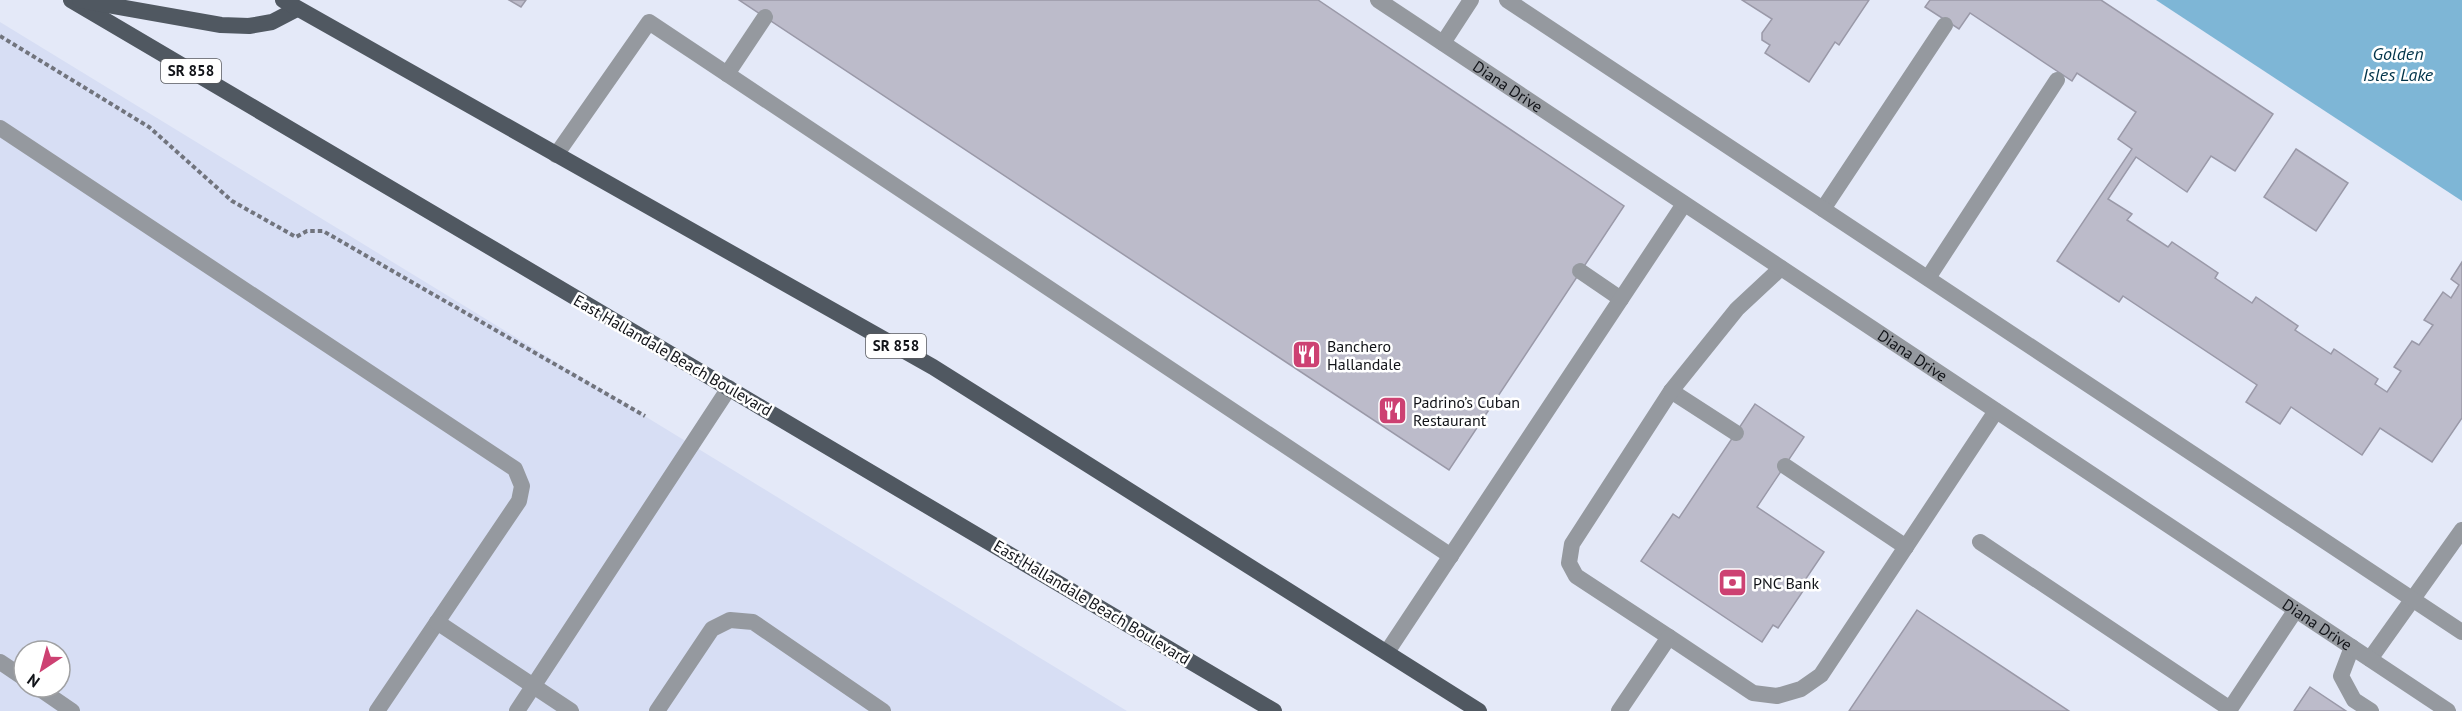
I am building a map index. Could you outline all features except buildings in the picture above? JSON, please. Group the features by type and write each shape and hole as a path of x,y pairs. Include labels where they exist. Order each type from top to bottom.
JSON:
{"main road":[{"name":"East Hallandale Beach Boulevard","path":"71,0 856,461 1274,711"},
{"path":"79,0 221,25 249,26 272,21 294,3"},
{"name":"SR 858","path":"294,3 556,155 933,367 1479,711"}],"street":[{"name":"Diana Drive","path":"1378,0 2448,711"},
{"path":"1443,43 1471,0"},
{"path":"1507,0 2462,632"},
{"path":"727,74 765,17"},
{"path":"556,155 649,22 1451,556"},
{"path":"1823,209 1945,25"},
{"path":"1928,278 2057,80"},
{"path":"0,128 515,469 522,486 519,501 378,711"},
{"path":"1387,652 1684,204"},
{"path":"1781,268 1737,309 1671,391 1572,544 1569,562 1576,576 1753,693 1777,696 1800,689 1821,675 1996,411"},
{"path":"1580,271 1622,299"},
{"path":"517,711 729,388"},
{"path":"1671,391 1736,433"},
{"path":"1785,466 1906,547"},
{"path":"2370,659 2462,530"},
{"path":"1980,542 2229,710 2295,611"},
{"path":"657,711 712,629 730,621 753,622 883,711"},
{"path":"437,622 571,711"},
{"path":"1619,711 1669,637"},
{"path":"2352,647 2341,675 2354,699 2371,711"},
{"path":"54,699 72,711"}],"path":[{"path":"0,36 149,127 232,201 296,237 307,231 323,231 645,416"}],"shaded area":[{"path":"0,22 1127,711 0,711"}],"water":[{"name":"Golden Isles Lake","path":"2156,0 2462,0 2462,201"}],"place":[{"name":"Banchero Hallandale","path":"1306,355"},
{"name":"Padrino’s Cuban Restaurant","path":"1392,411"},
{"name":"PNC Bank","path":"1732,583"}]}
